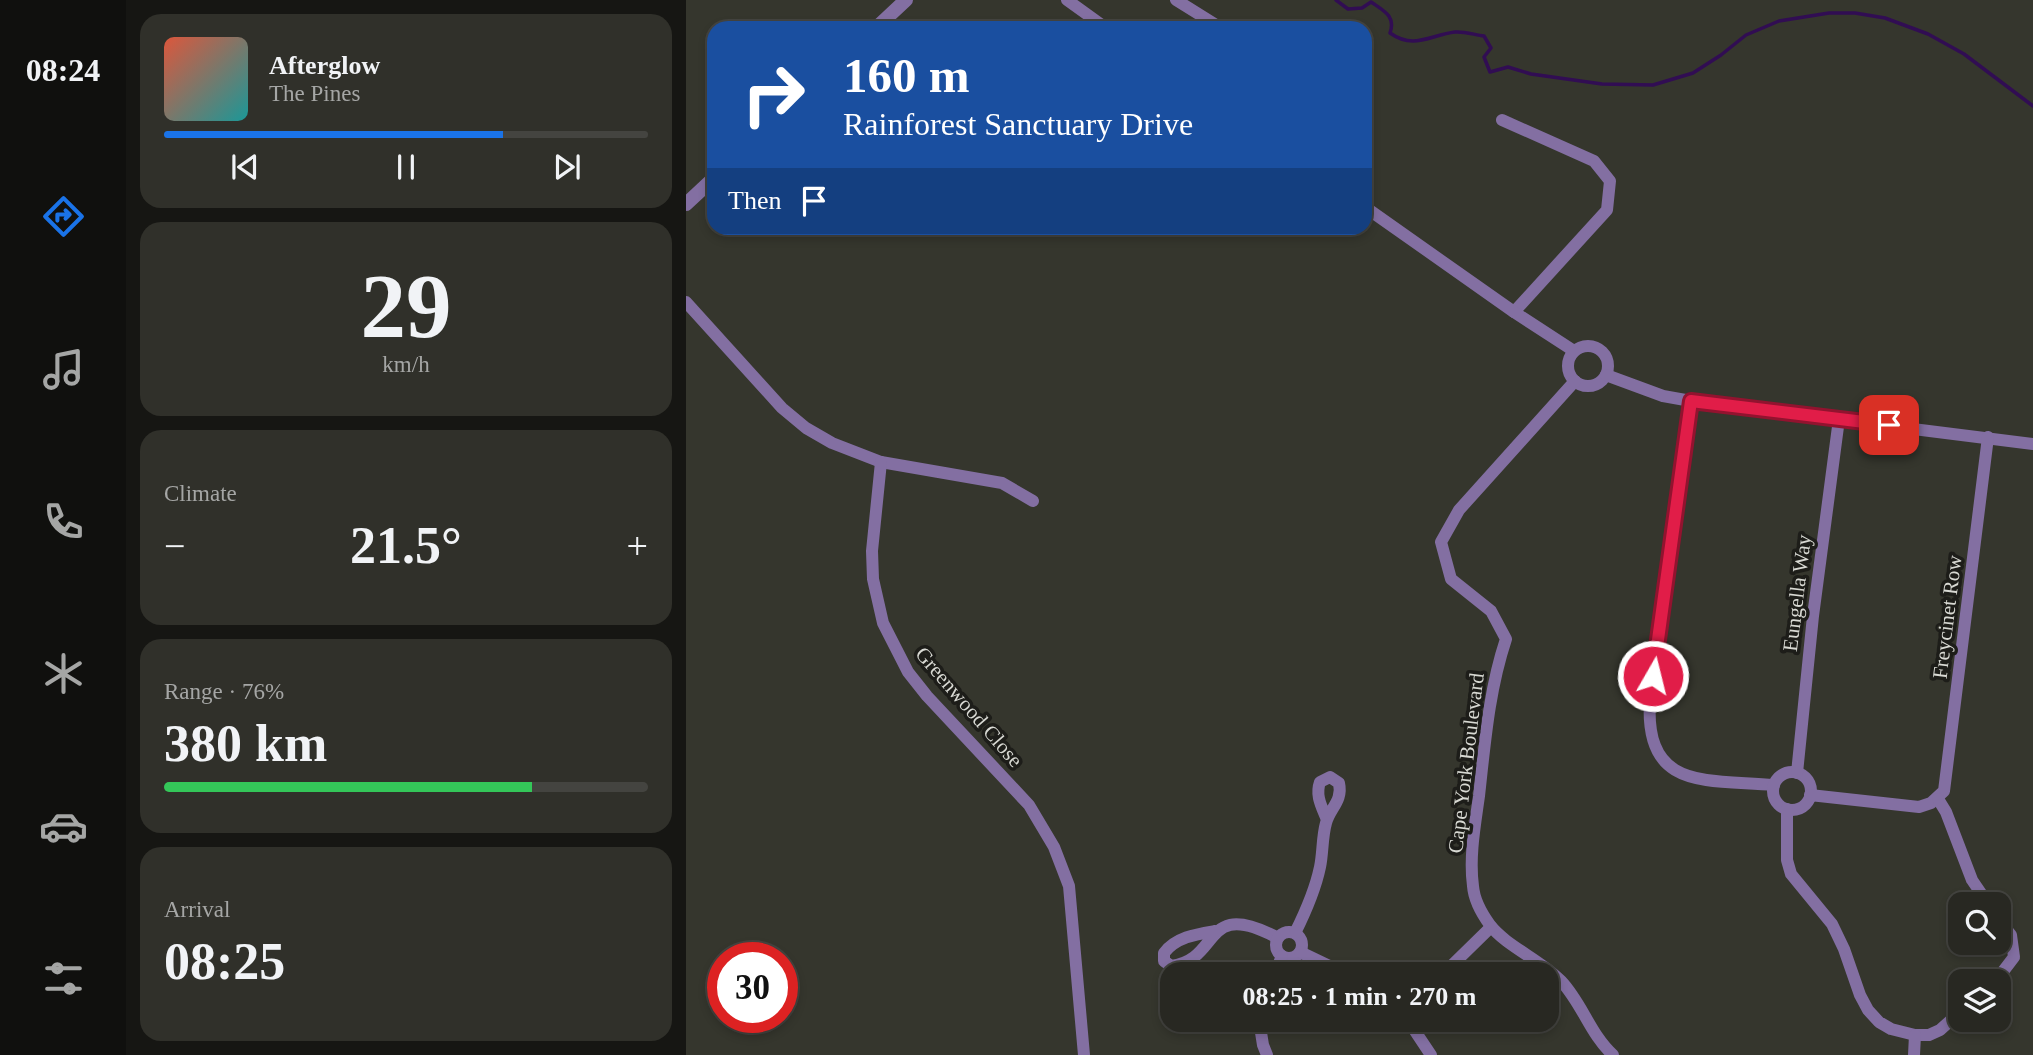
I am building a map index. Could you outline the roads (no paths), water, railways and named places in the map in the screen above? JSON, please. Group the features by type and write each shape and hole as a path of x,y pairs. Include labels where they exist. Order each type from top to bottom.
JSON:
{"street":[{"path":"884,21 906,0"},
{"path":"1067,0 1096,21"},
{"path":"1176,0 1210,21"},
{"path":"1502,120 1594,161 1610,181 1607,210 1514,312"},
{"path":"686,204 707,184"},
{"path":"1372,212 1574,351"},
{"path":"686,302 782,408 806,428 832,443 881,462 1002,483 1033,501"},
{"path":"1591,346 1602,352 1608,364 1606,375 1601,381 1592,386 1575,381 1568,368 1568,361 1574,351 1591,346"},
{"path":"1606,375 1663,396 1691,401 2033,444"},
{"name":"Cape York Boulevard","path":"1491,927 1479,908 1473,887 1472,854 1490,698 1496,667 1506,639 1491,611 1451,579 1441,542 1459,510 1575,381"},
{"path":"1691,401 1650,701 1652,739 1663,761 1684,775 1774,785"},
{"name":"Eungella Way","path":"1797,773 1813,616 1839,419"},
{"name":"Freycinet Row","path":"1938,799 1944,791 1947,779 1989,437"},
{"name":"Greenwood Close","path":"881,462 872,551 873,579 883,624 908,672 1029,805 1054,847 1069,886 1084,1055"},
{"path":"1797,773 1808,781 1810,796 1801,807 1787,809 1775,800 1774,785 1781,775 1797,773"},
{"path":"1810,796 1919,807 1938,799 1972,880 1980,892"},
{"path":"1787,809 1787,860 1790,874 1832,925 1868,1010 1879,1022 1891,1029 1915,1035 1929,1035 1948,1023"},
{"path":"1295,933 1310,904 1315,887 1327,820"},
{"path":"1215,931 1241,923 1259,928 1278,938"},
{"path":"1455,962 1491,927 1560,980 1574,996 1595,1034 1613,1055"},
{"path":"1285,932 1295,933 1302,943 1300,952 1292,958 1282,956 1276,948 1278,938 1285,932"},
{"path":"2005,969 2014,957 2011,935"},
{"path":"1300,952 1321,962"},
{"path":"1279,962 1282,956"},
{"path":"1262,1032 1267,1055"},
{"path":"1416,1032 1431,1055"},
{"path":"1914,1055 1915,1035"}],"waterway":[{"path":"1336,0 1348,9 1362,8 1371,2 1390,18 1390,33 1407,40 1422,40 1455,32 1484,36 1491,48 1484,57 1490,72 1508,67 1531,74 1602,84 1653,85 1693,73 1746,35 1779,21 1829,13 1855,13 1885,18 1928,34 1964,54 2033,106"}]}
